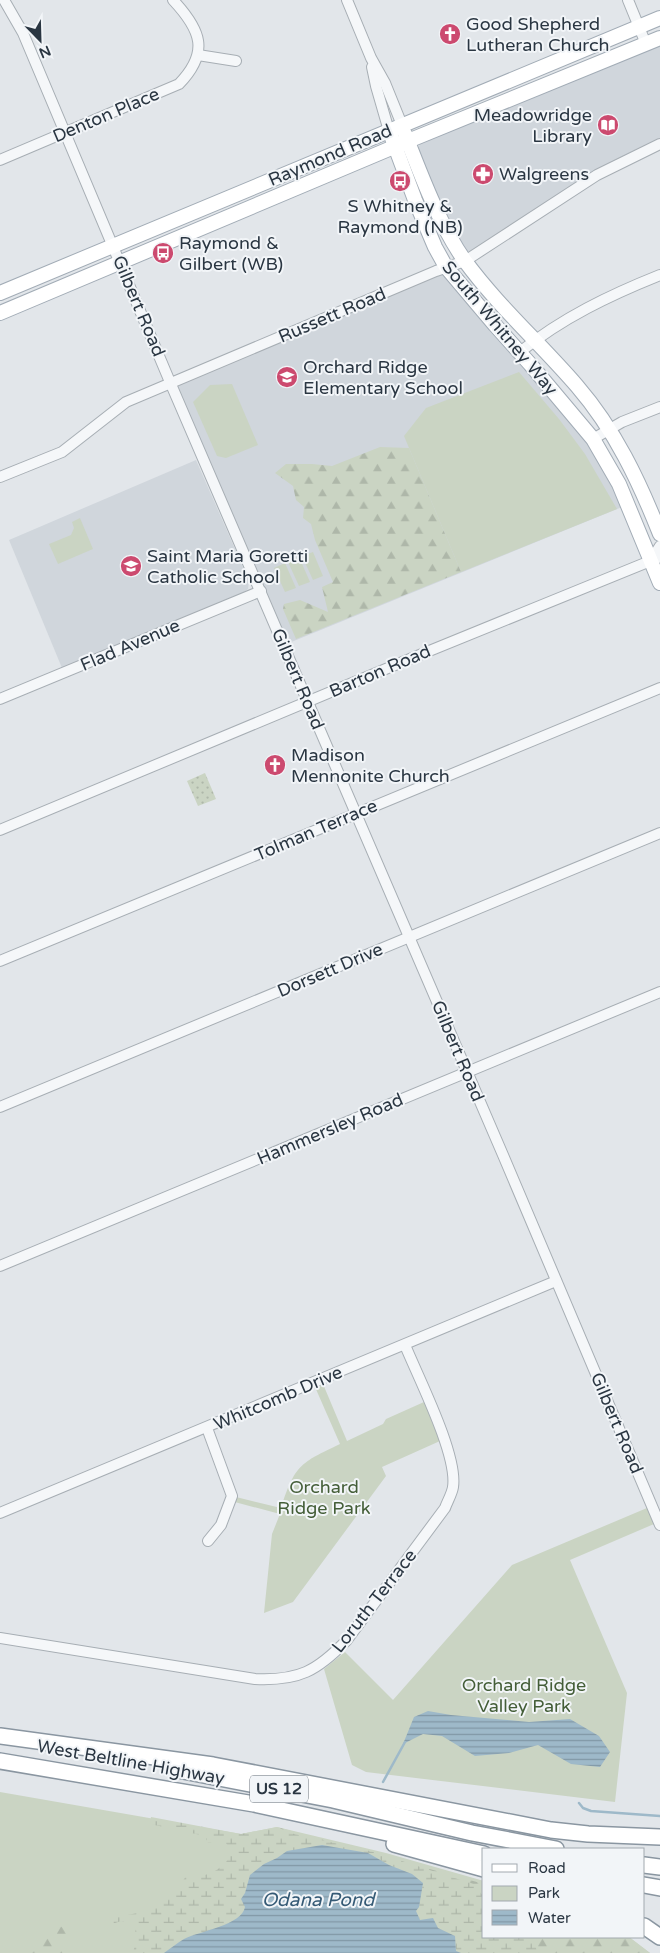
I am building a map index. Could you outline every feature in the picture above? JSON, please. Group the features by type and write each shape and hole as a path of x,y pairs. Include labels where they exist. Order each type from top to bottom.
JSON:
{"highway":[{"path":"0,1737 213,1765 551,1830 660,1837"},
{"name":"West Beltline Highway","path":"0,1737 333,1800 472,1833 551,1848"},
{"name":"West Beltline Highway","path":"0,1761 254,1804 482,1854"},
{"path":"254,1804 482,1868"},
{"path":"431,1807 469,1808 581,1826 660,1829"},
{"path":"645,1865 660,1867"},
{"path":"645,1885 660,1888"},
{"path":"645,1927 660,1937"}],"main road":[{"name":"Raymond Road","path":"0,293 660,18"},
{"name":"Raymond Road","path":"0,313 660,38"},
{"name":"South Whitney Way","path":"396,128 408,142 436,207 465,261 534,341 577,386 610,429 639,485 660,534"},
{"name":"South Whitney Way","path":"396,128 395,147 432,239 446,267 593,439 618,484 655,559 660,583"}],"street":[{"name":"Gilbert Road","path":"4,0 23,32 170,382 660,1525"},
{"path":"173,0 185,13 197,34 198,55 236,61"},
{"name":"South Whitney Way","path":"347,0 371,58 376,86 396,128"},
{"path":"628,0 646,44"},
{"name":"Denton Place","path":"0,160 179,84 190,72 198,55"},
{"name":"Russett Road","path":"0,477 62,452 126,402 446,267 465,261 597,174 660,144"},
{"path":"520,352 580,311 660,275"},
{"path":"593,439 610,429 660,407"},
{"path":"655,559 660,546"},
{"name":"Barton Road","path":"0,830 655,559"},
{"name":"Flad Avenue","path":"0,699 261,591"},
{"name":"Tolman Terrace","path":"0,962 660,688"},
{"name":"Dorsett Drive","path":"0,1107 660,833"},
{"name":"Hammersley Road","path":"0,1266 660,992"},
{"name":"Whitcomb Drive","path":"0,1513 556,1282"},
{"name":"Loruth Terrace","path":"0,1638 255,1679 290,1678 311,1670 329,1658 347,1640 445,1508 453,1487 453,1466 448,1448 405,1345"},
{"path":"207,1428 232,1496 221,1525 208,1541"}],"shaded area":[{"path":"660,42 660,139 599,168 471,251 466,251 454,234 418,153 420,144"},
{"path":"446,267 593,439 627,505 284,645 170,382"},
{"name":"Saint Maria Goretti Catholic School","path":"196,460 249,581 248,589 62,668 9,540"}],"green space":[{"path":"519,372 559,419 585,454 617,509 461,572 404,436 426,408"},
{"path":"232,384 258,445 226,458 217,456 193,402 210,385"},
{"path":"380,447 409,448 461,572 296,639 283,609 284,604 300,600 328,612 322,587 333,582 315,540 311,524 303,518 304,507 296,500 293,486 275,473 286,464 332,466"},
{"path":"80,518 93,549 58,564 49,544 71,535 74,528 72,522"},
{"path":"313,552 323,576 313,580 302,556"},
{"path":"299,557 310,582 299,586 288,562"},
{"path":"285,563 296,588 285,592 274,568"},
{"path":"205,773 216,799 198,806 187,781"},
{"name":"Orchard Ridge Park","path":"323,1384 347,1441 383,1424 386,1419 424,1402 440,1441 382,1467 386,1476 293,1602 264,1613 272,1534 280,1514 231,1501 232,1496 281,1508 290,1483 301,1467 307,1461 340,1444 315,1387"},
{"name":"Orchard Ridge Valley Park","path":"647,1508 654,1524 570,1560 627,1693 615,1802 366,1772 352,1765 324,1669 345,1652 393,1700 512,1565"},
{"path":"0,1792 241,1834 277,1827 386,1853 482,1880 482,1938 630,1938 650,1953 0,1953"},
{"path":"151,1817 241,1834 277,1827 290,1833 374,1852 473,1884 482,1895 482,1938 531,1938 538,1953 461,1953 456,1951 455,1936 438,1928 433,1919 420,1920 416,1911 419,1907 423,1883 412,1874 389,1865 368,1853 287,1851 262,1865 250,1876 241,1899 245,1906 241,1916 226,1925 183,1940 164,1953 133,1953 137,1936 133,1925 121,1921 109,1925 107,1924 108,1919 142,1912 153,1906 176,1890 187,1875 209,1874 221,1867 229,1857 230,1852 229,1847 224,1842 208,1843 205,1836 150,1824"},
{"path":"277,1827 482,1883 482,1895 473,1884 290,1833"},
{"path":"56,1923 65,1929 70,1938 64,1953 20,1953 49,1927"},
{"path":"531,1938 630,1938 650,1953 537,1953"}],"water":[{"path":"428,1711 529,1722 570,1719 599,1736 610,1752 600,1767 571,1764 538,1745 509,1753 475,1756 442,1736 423,1734 403,1744 414,1717"},
{"name":"Odana Pond","path":"322,1845 368,1853 389,1865 412,1874 423,1883 419,1907 416,1911 420,1920 433,1918 438,1928 455,1936 456,1951 461,1953 164,1953 184,1939 229,1923 242,1913 245,1907 241,1899 245,1893 250,1875 264,1864 287,1851"}],"waterway":[{"path":"383,1782 405,1742"},
{"path":"579,1803 583,1808 591,1811 660,1816"}],"place":[{"name":"Good Shepherd Lutheran Church","path":"450,34"},
{"name":"Meadowridge Library","path":"608,125"},
{"name":"Walgreens","path":"483,174"},
{"name":"S Whitney & Raymond (NB)","path":"400,181"},
{"name":"Raymond & Gilbert (WB)","path":"163,253"},
{"name":"Orchard Ridge Elementary School","path":"287,377"},
{"name":"Saint Maria Goretti Catholic School","path":"131,566"},
{"name":"Madison Mennonite Church","path":"275,765"}]}
